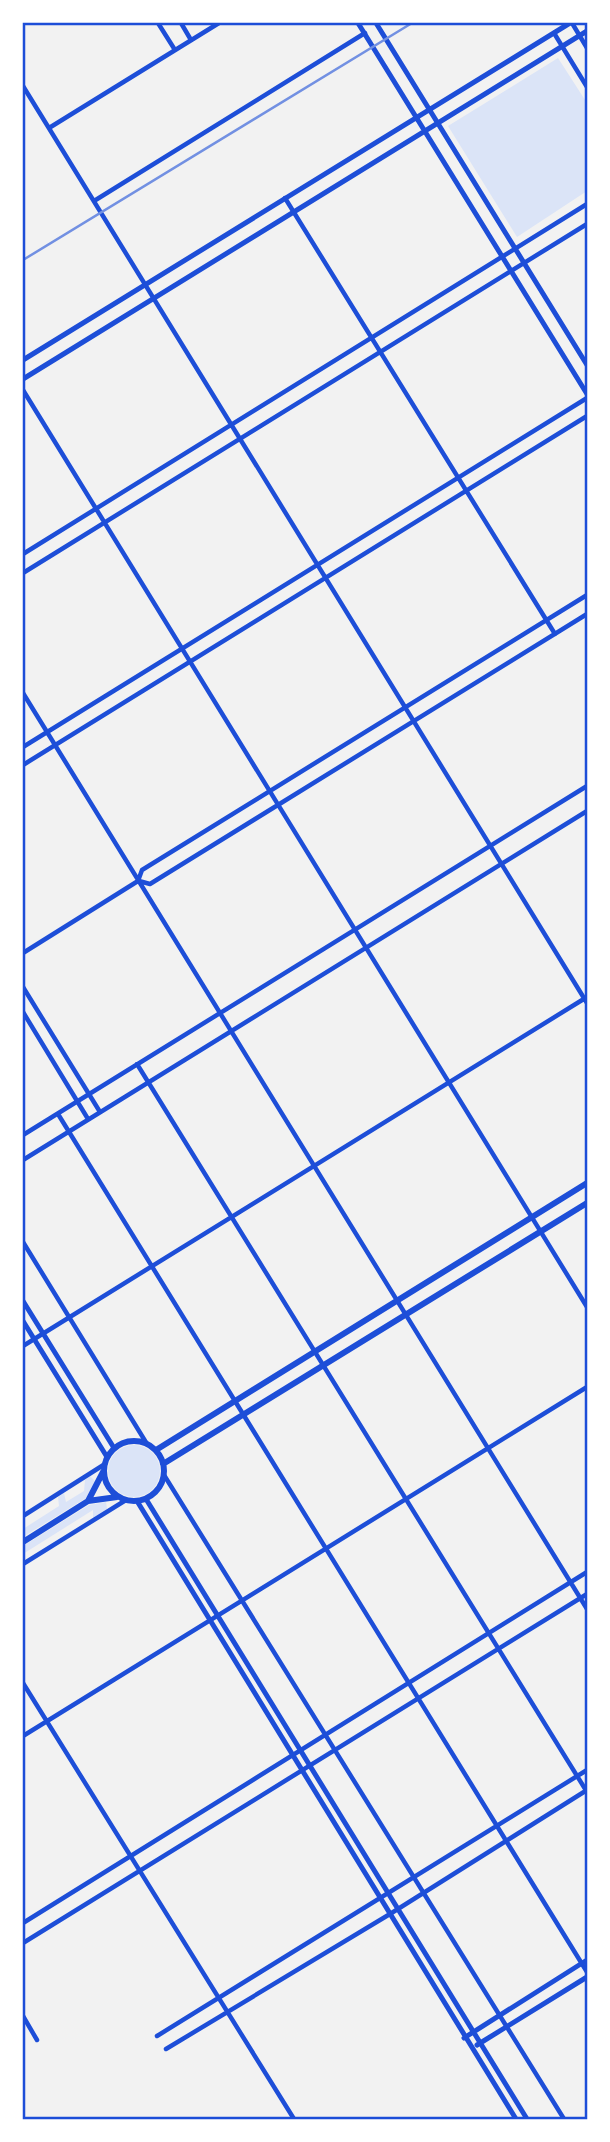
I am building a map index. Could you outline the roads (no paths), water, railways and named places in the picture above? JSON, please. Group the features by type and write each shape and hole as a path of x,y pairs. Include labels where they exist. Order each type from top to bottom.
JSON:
{"main road":[{"path":"156,1450 587,1183"},
{"path":"163,1464 587,1203"},
{"path":"23,1542 88,1501 118,1497 137,1501 155,1493 164,1475 163,1464 156,1450 147,1444 130,1441 114,1448 88,1501"},
{"path":"105,1463 105,1481 118,1497"}],"street":[{"path":"158,23 175,50"},
{"path":"181,23 191,40"},
{"path":"49,128 219,23"},
{"path":"23,747 587,396 358,23"},
{"path":"376,23 587,365"},
{"path":"23,360 571,23 587,48"},
{"path":"23,379 587,31"},
{"path":"94,201 365,33"},
{"path":"554,33 587,88"},
{"path":"23,86 586,1000 23,1346"},
{"path":"285,198 555,634"},
{"path":"23,554 587,204"},
{"path":"23,573 587,224"},
{"path":"23,390 587,1307"},
{"path":"23,765 587,416"},
{"path":"23,953 138,881 142,870 587,595"},
{"path":"138,881 150,884 587,614"},
{"path":"23,693 587,1609"},
{"path":"23,1135 587,786"},
{"path":"23,1160 587,811"},
{"path":"23,988 100,1112"},
{"path":"23,1012 88,1119"},
{"path":"137,1064 587,1791 399,1909 166,2049"},
{"path":"58,1114 506,1841 585,1962 587,1974 471,2049"},
{"path":"23,1242 147,1444"},
{"path":"23,1301 114,1448"},
{"path":"23,1321 105,1463 23,1516"},
{"path":"23,1736 587,1387"},
{"path":"164,1475 564,2119"},
{"path":"146,1499 527,2119"},
{"path":"23,1564 126,1500"},
{"path":"137,1501 516,2119"},
{"path":"23,1923 587,1572"},
{"path":"23,1943 587,1594"},
{"path":"23,1683 293,2119"},
{"path":"157,2036 587,1770"},
{"path":"464,2038 585,1962"},
{"path":"23,2016 37,2040"}],"railway":[{"path":"23,260 412,23"}]}
